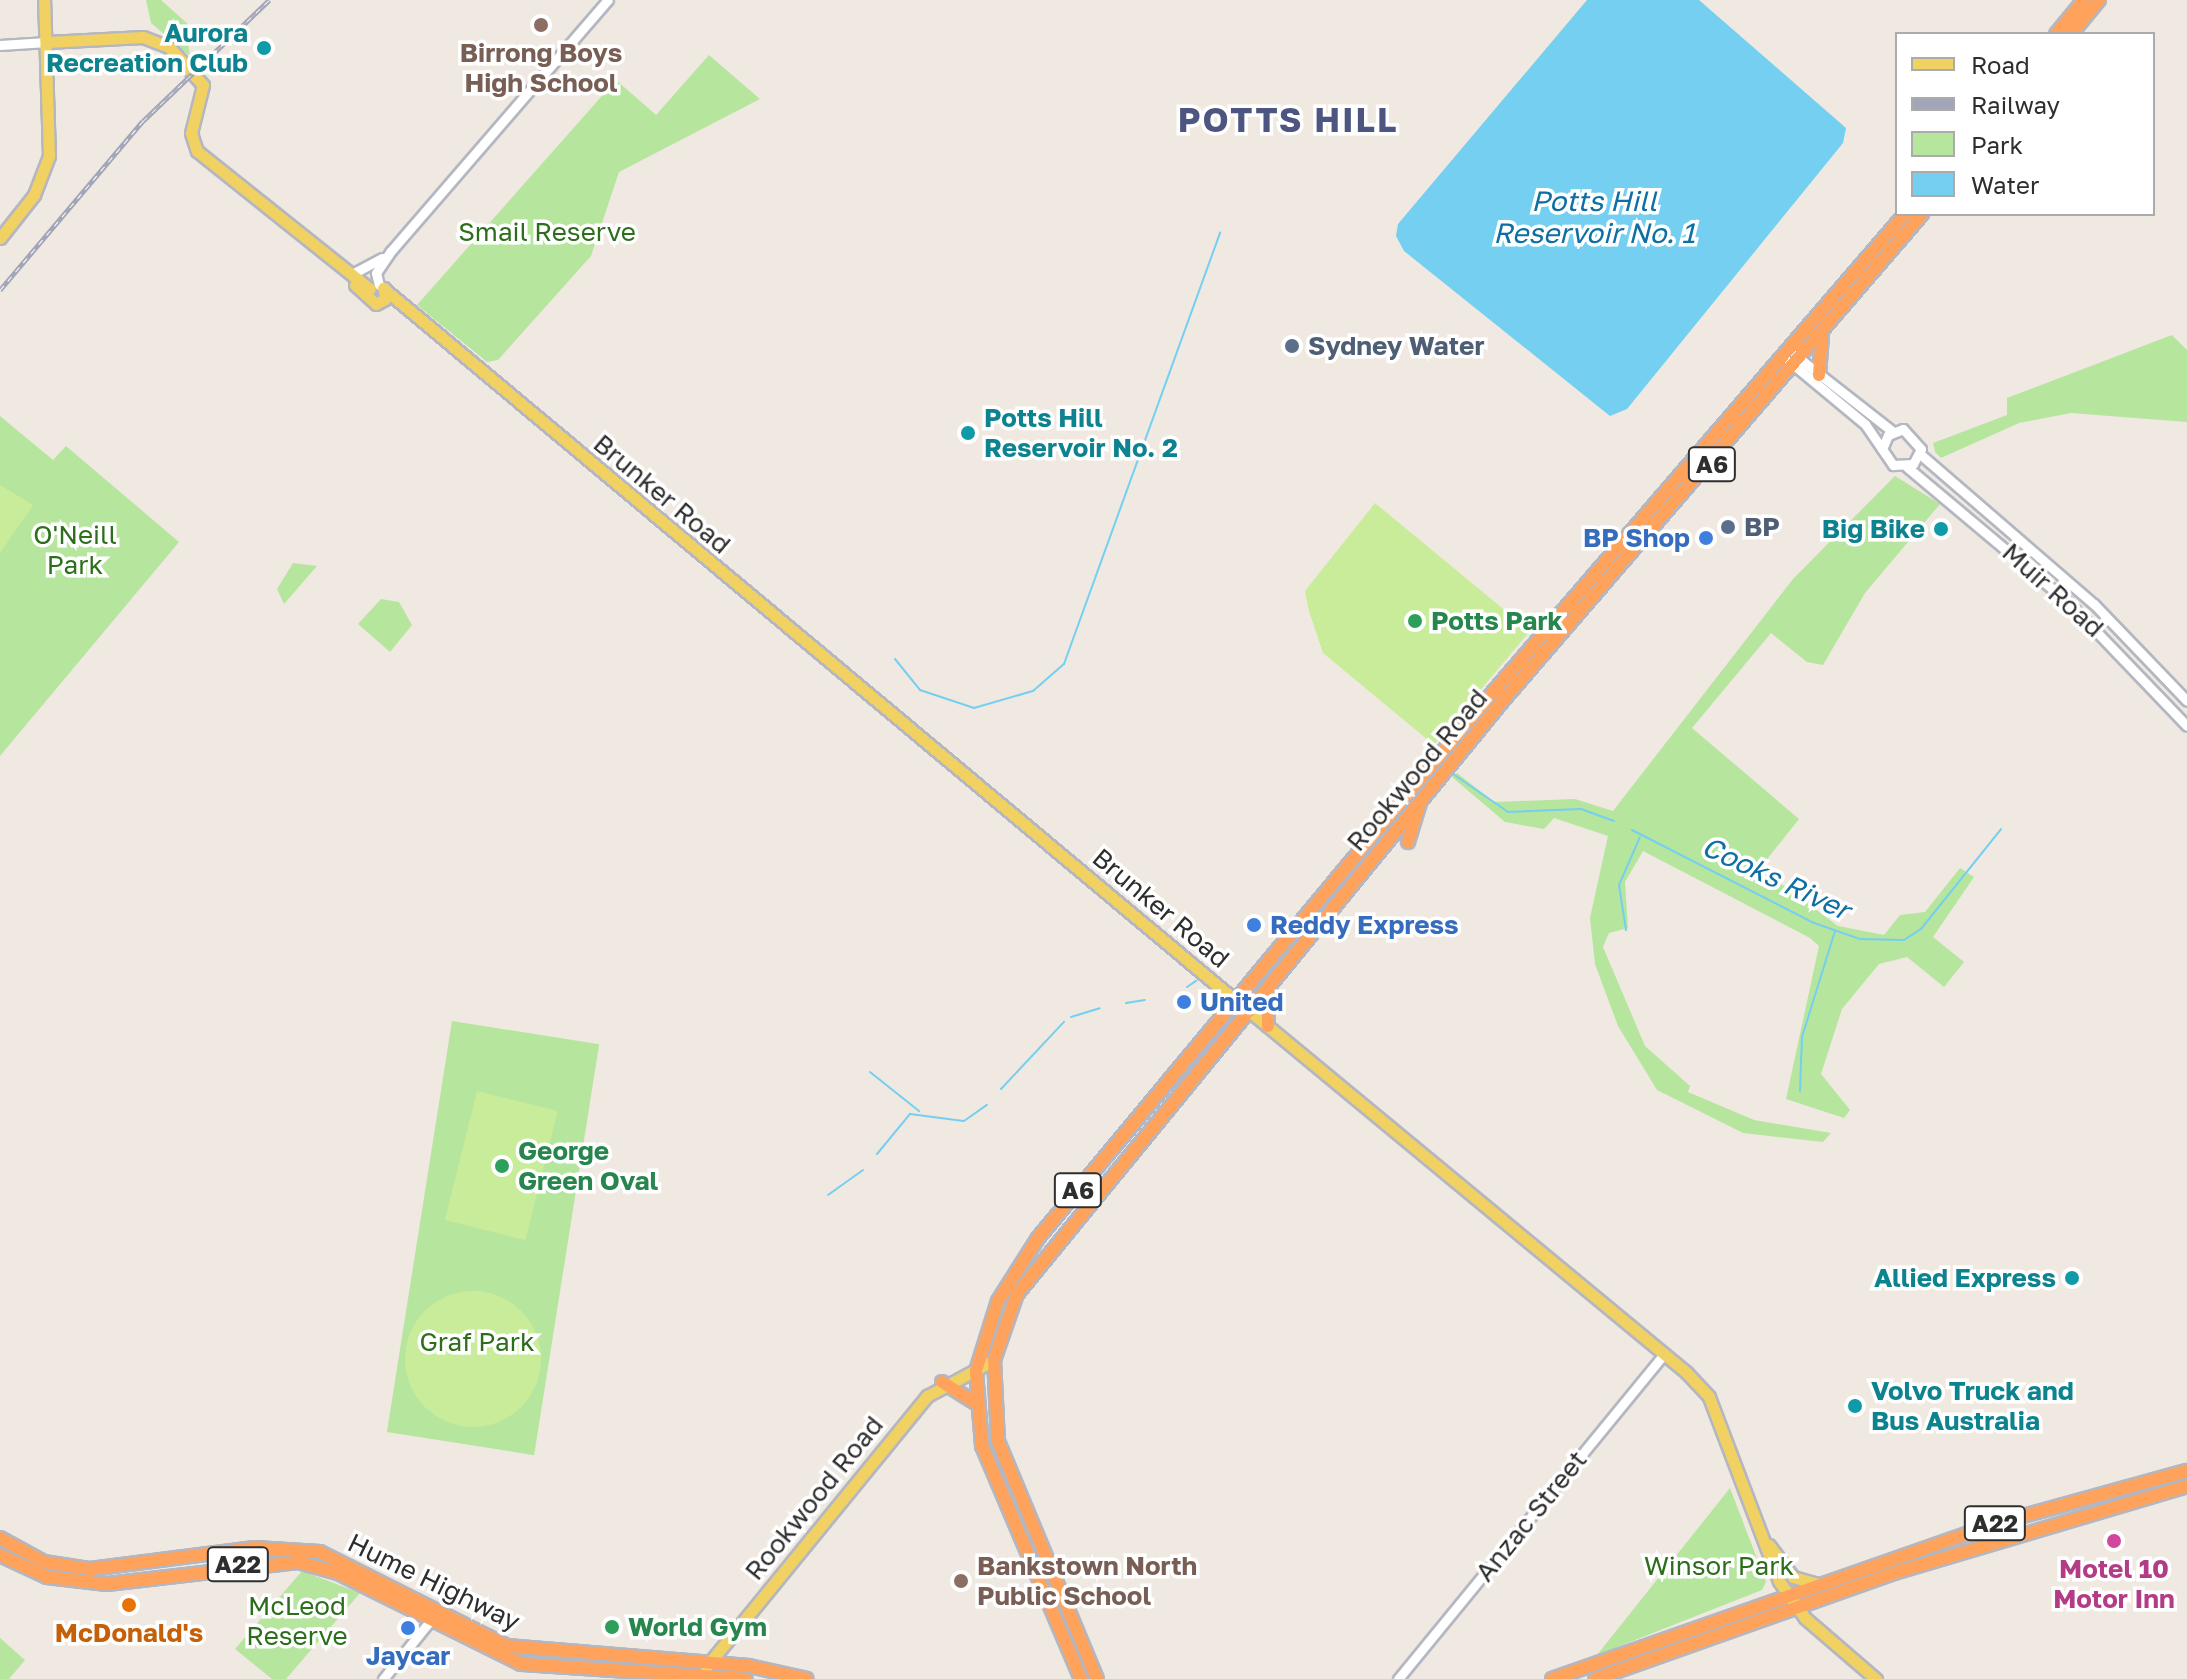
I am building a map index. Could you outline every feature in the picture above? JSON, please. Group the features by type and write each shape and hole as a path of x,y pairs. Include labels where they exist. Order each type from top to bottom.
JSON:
{"highway":[{"path":"2058,32 2084,0"},
{"path":"2073,32 2099,0"},
{"name":"Rookwood Road","path":"976,1371 989,1318 1019,1265 1236,1001 1903,216"},
{"name":"Rookwood Road","path":"994,1360 1029,1275 1421,800 1822,335 1920,216"},
{"path":"1819,375 1822,335"},
{"path":"1408,842 1421,800"},
{"path":"1268,1026 1270,982"},
{"name":"Brunker Road","path":"1236,1001 1247,1009"},
{"name":"A6","path":"994,1360 1001,1455 1097,1679"},
{"name":"A6","path":"976,1371 976,1403 989,1470 1081,1679"},
{"path":"942,1382 976,1403"},
{"name":"A22","path":"1552,1679 1994,1524 2187,1471"},
{"name":"A22","path":"1595,1679 2040,1525 2187,1486"},
{"name":"Hume Highway","path":"0,1538 44,1562 90,1569 255,1548 320,1552 505,1645 745,1679"},
{"name":"Hume Highway","path":"0,1555 47,1577 107,1584 298,1562 338,1573 499,1658 565,1669 703,1672 807,1679"},
{"path":"499,1658 505,1645"}],"main road":[{"path":"0,238 34,195 49,156 44,0"},
{"name":"Brunker Road","path":"47,42 150,38 173,51 204,88 195,148 335,265 405,310 1236,1001"},
{"name":"Brunker Road","path":"375,290 383,301 405,310"},
{"name":"Brunker Road","path":"1247,1009 1664,1354 1709,1397 1756,1524 1788,1596 1797,1608 1876,1679"},
{"path":"942,1382 976,1371 994,1360"},
{"name":"Rookwood Road","path":"703,1672 942,1382"},
{"path":"1756,1524 1793,1577 1819,1584"}],"street":[{"path":"375,290 372,271 608,0"},
{"path":"0,45 47,42"},
{"path":"335,265 359,276 391,251"},
{"path":"1787,353 1865,424 1889,463 1910,469 1920,454 1915,434 1892,431 1819,375 1798,363"},
{"path":"1882,449 1892,431"},
{"name":"Muir Road","path":"1920,454 2094,604 2187,701"},
{"name":"Muir Road","path":"1910,469 1934,486 2069,603 2187,726"},
{"name":"Anzac Street","path":"1398,1679 1664,1354"},
{"path":"383,1679 430,1621"}],"green space":[{"path":"146,0 161,0 199,34 188,43 190,56 151,23"},
{"name":"Smail Reserve","path":"709,55 760,99 619,172 591,256 498,360 487,362 417,305 616,80 656,115"},
{"path":"2172,335 2187,350 2187,422 2071,413 2019,423 1941,458 1935,452 1933,443 2007,415 2007,398"},
{"name":"O'Neill Park","path":"0,416 53,460 66,446 179,542 0,756"},
{"path":"1895,476 1940,504 1865,593 1823,665 1807,662 1771,633 1692,728 1799,819 1760,868 1838,926 1884,935 1900,915 1925,912 1960,868 1974,877 1933,937 1964,962 1944,987 1907,957 1879,964 1842,1009 1821,1074 1850,1110 1844,1118 1786,1099 1819,946 1810,938 1643,851 1625,882 1628,928 1609,933 1603,947 1645,1046 1690,1086 1688,1092 1754,1120 1831,1133 1823,1142 1743,1133 1657,1090 1618,1026 1595,964 1590,918 1608,836 1554,818 1544,829 1505,822 1452,777 1457,773 1494,802 1575,799 1613,811 1793,579"},
{"path":"0,485 33,505 0,553"},
{"name":"Potts Park","path":"1375,503 1530,631 1434,745 1323,653 1309,611 1305,591"},
{"path":"293,563 317,566 284,604 277,589"},
{"path":"381,599 399,602 412,625 390,652 358,624"},
{"name":"Graf Park","path":"452,1021 599,1044 534,1455 387,1432"},
{"name":"George Green Oval","path":"477,1091 558,1111 525,1240 445,1220"},
{"path":"473,1291 499,1296 521,1311 536,1333 541,1359 536,1385 521,1407 499,1422 473,1427 447,1422 425,1407 410,1385 405,1359 410,1333 425,1311 447,1296"},
{"name":"Winsor Park","path":"1730,1488 1766,1582 1762,1590 1597,1655"},
{"name":"McLeod Reserve","path":"302,1571 360,1593 286,1679 272,1679 235,1649"},
{"path":"0,1638 25,1660 9,1679 0,1679"}],"water":[{"name":"Potts Hill Reservoir No. 1","path":"1587,0 1699,0 1846,128 1843,143 1627,409 1610,416 1404,251 1396,236 1398,224"}],"waterway":[{"path":"895,659 920,690 974,708 1033,691 1064,664 1220,232"},
{"name":"Cooks River","path":"1453,774 1508,812 1581,809 1614,821"},
{"name":"Cooks River","path":"1632,830 1814,923 1860,939 1904,940 1921,929 2001,829"},
{"path":"1626,930 1619,885 1640,837"},
{"path":"1800,1091 1802,1037 1835,931"},
{"path":"1187,987 1196,981"},
{"path":"1126,1003 1145,1000"},
{"path":"1071,1017 1100,1008"},
{"path":"1001,1089 1064,1022"},
{"path":"870,1072 919,1111"},
{"path":"877,1154 910,1114 964,1121 987,1105"},
{"path":"828,1195 863,1170"}],"railway":[{"path":"0,290 143,121 269,0"}],"place":[{"name":"Birrong Boys High School","path":"541,25"},
{"name":"Aurora Recreation Club","path":"264,48"},
{"name":"Sydney Water","path":"1292,346"},
{"name":"Potts Hill Reservoir No. 2","path":"968,433"},
{"name":"BP","path":"1728,527"},
{"name":"Big Bike","path":"1941,529"},
{"name":"BP Shop","path":"1706,538"},
{"name":"Potts Park","path":"1415,621"},
{"name":"Reddy Express","path":"1254,925"},
{"name":"United","path":"1184,1002"},
{"name":"George Green Oval","path":"502,1166"},
{"name":"Allied Express","path":"2072,1278"},
{"name":"Volvo Truck and Bus Australia","path":"1855,1406"},
{"name":"Motel 10 Motor Inn","path":"2114,1541"},
{"name":"Bankstown North Public School","path":"961,1581"},
{"name":"McDonald's","path":"129,1605"},
{"name":"World Gym","path":"612,1627"},
{"name":"Jaycar","path":"408,1628"}],"district":[{"name":"POTTS HILL","path":"1288,120"}]}
